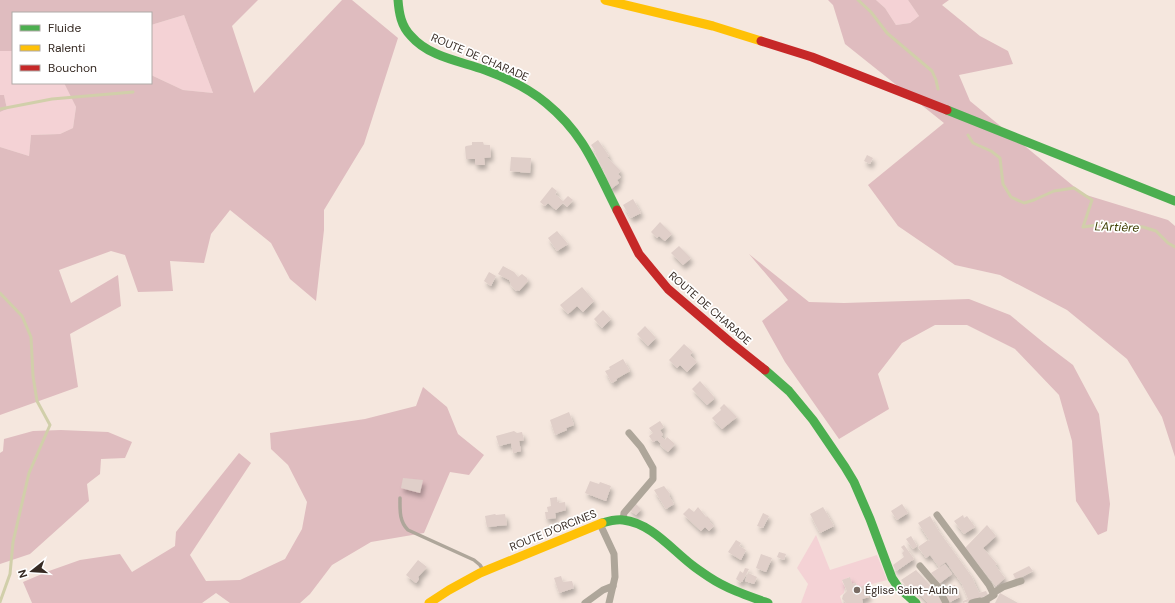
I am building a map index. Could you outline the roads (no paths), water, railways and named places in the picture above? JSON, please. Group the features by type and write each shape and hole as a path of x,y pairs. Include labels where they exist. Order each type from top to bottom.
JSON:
{"street":[{"name":"ROUTE DE CHARADE","path":"398,0 400,17 404,28 409,35 418,42 444,56 485,70 525,88 559,115 579,137 592,159 639,254 647,265 668,289 730,342 777,379 794,396 825,437 857,488 892,578 898,587 916,603"},
{"path":"605,0 713,26 812,57 1175,201"},
{"path":"623,520 624,513 653,479 653,468 641,447 629,433"},
{"path":"938,515 949,532 976,565 993,593"},
{"name":"ROUTE D'ORCINES","path":"429,603 483,571 600,524 610,521 623,520 632,522 654,532 692,565 711,578 733,590 768,603"},
{"path":"600,524 614,554 615,577 609,603"},
{"path":"920,566 938,587 946,603"},
{"path":"972,603 976,601 985,602 994,595 993,593 1003,586 1021,581"},
{"path":"585,603 603,590 613,586"}],"lane":[{"path":"400,498 402,523 408,530 474,560 480,565 483,571"}],"waterway":[{"name":"L'Artière","path":"858,0 871,12 887,33 932,71 938,89"},
{"path":"0,109 52,99 133,92"},
{"name":"L'Artière","path":"968,135 973,143 991,151 1000,158 1003,184 1011,197 1024,203 1054,191 1074,188 1092,200 1083,227 1104,224 1143,227 1156,231 1168,243 1175,247"},
{"path":"0,293 22,316 31,337 33,376 37,401 50,425 29,473 13,542 10,574 0,602"}],"place":[{"name":"Église Saint-Aubin","path":"857,590"}]}
